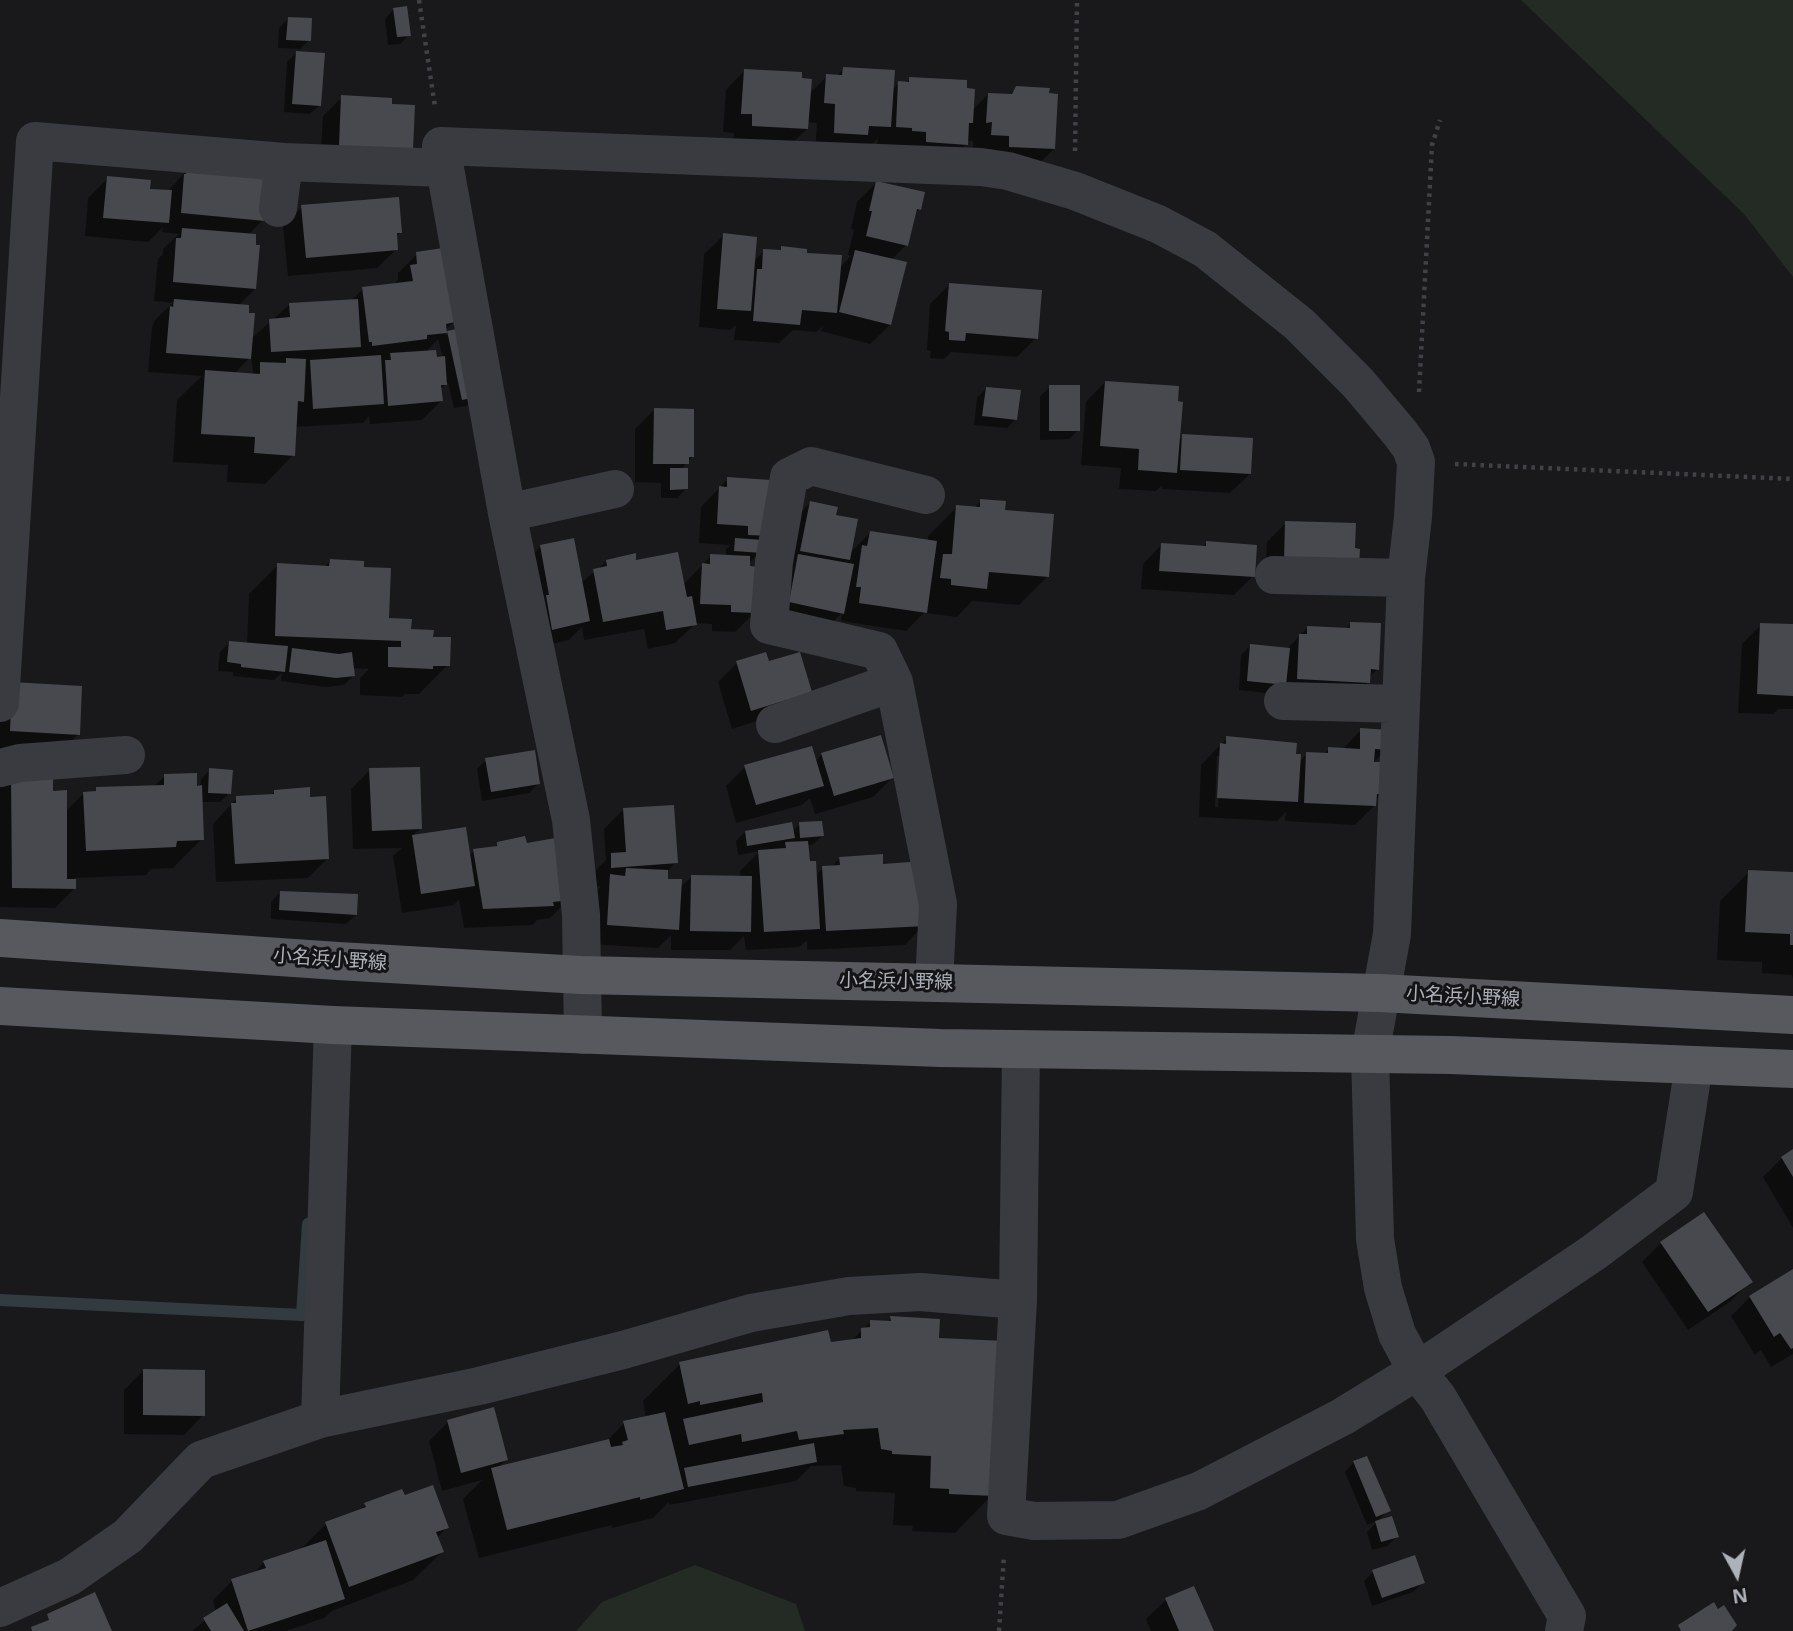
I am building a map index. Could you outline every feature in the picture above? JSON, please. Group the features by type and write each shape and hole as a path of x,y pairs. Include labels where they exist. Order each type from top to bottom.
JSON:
{"main road":[{"name":"小名浜小野線","path":"0,938 581,975 1380,993 1793,1015"},
{"path":"0,1006 333,1025 940,1048 1451,1055 1793,1069"}],"street":[{"path":"0,703 35,141 284,162 443,157 981,167 1008,171 1075,191 1158,224 1205,249 1299,324 1358,383 1414,455 1413,517 1406,578 1392,934 1370,1054 1377,1251 1383,1288 1397,1334 1567,1616 1564,1631"},
{"path":"443,157 507,513 571,820 581,915 583,1035"},
{"path":"278,208 284,162"},
{"path":"926,495 811,466 789,477 774,562 769,625 879,651 894,682 938,904 934,983"},
{"path":"507,513 614,489"},
{"path":"1274,575 1406,578"},
{"path":"775,724 894,682"},
{"path":"1283,701 1401,704"},
{"path":"0,768 20,762 126,755"},
{"path":"320,1419 333,1025"},
{"path":"1021,1049 1018,1300 1006,1516 1034,1521 1118,1520 1199,1491 1342,1417 1417,1371 1593,1253 1674,1192 1695,1065"},
{"path":"0,1608 69,1577 128,1536 201,1460 320,1419 518,1377 751,1313 849,1296 920,1292 1018,1300"}],"path":[{"path":"419,0 443,157"},
{"path":"1075,191 1077,0"},
{"path":"1440,120 1432,145 1414,455 1793,479"},
{"path":"999,1631 1006,1516"}],"shaded area":[{"path":"1521,0 1793,0 1793,277 1744,214"},
{"path":"695,1565 796,1604 805,1631 576,1631 602,1602"}],"building":[{"path":"407,6 411,36 397,37 393,8"},
{"path":"288,17 312,18 311,41 286,40"},
{"path":"296,51 325,53 321,106 292,104"},
{"path":"843,67 895,70 891,127 869,126 868,135 834,133 835,104 824,103 826,74 842,75"},
{"path":"744,69 802,72 802,78 812,79 808,129 752,126 752,114 741,114"},
{"path":"909,77 967,80 967,88 975,89 973,123 969,123 968,145 926,142 926,132 896,127 898,81 909,82"},
{"path":"1016,86 1050,88 1049,93 1058,94 1055,149 1009,147 1009,136 991,135 992,122 986,123 988,93 1012,94"},
{"path":"341,95 392,98 392,104 415,105 413,150 339,146"},
{"path":"187,167 265,174 265,221 181,213"},
{"path":"107,176 151,180 150,189 172,190 169,223 103,218"},
{"path":"876,181 925,192 921,210 917,209 908,246 866,236"},
{"path":"399,197 402,233 397,233 398,250 306,258 301,205"},
{"path":"182,228 256,234 256,245 260,245 256,289 173,282 176,238 181,238"},
{"path":"723,233 757,237 751,311 717,309"},
{"path":"781,246 807,249 807,253 842,255 837,313 802,310 800,325 753,321 757,269 762,269 763,249 781,250"},
{"path":"443,248 455,322 446,324 447,333 427,335 427,339 372,346 372,342 369,342 362,287 413,281 410,265 417,264 416,252"},
{"path":"855,250 907,262 891,325 839,312"},
{"path":"949,283 1042,290 1038,339 966,333 965,341 949,340 949,332 945,331"},
{"path":"174,299 249,305 249,313 255,313 251,359 166,353 170,306 173,307"},
{"path":"358,299 361,347 271,352 269,319 290,317 289,303"},
{"path":"462,328 477,397 462,400 447,331"},
{"path":"436,350 437,357 445,356 447,385 441,385 443,401 388,406 385,360 391,360 390,353"},
{"path":"381,355 384,404 313,409 310,360"},
{"path":"286,358 306,359 304,402 298,401 295,456 254,453 255,437 201,434 205,370 260,374 260,362 286,363"},
{"path":"1105,381 1179,386 1178,401 1183,402 1177,473 1138,470 1139,449 1100,446"},
{"path":"1049,385 1080,385 1080,431 1049,431"},
{"path":"986,387 1021,390 1017,420 982,416"},
{"path":"654,408 694,409 694,457 689,457 689,464 653,464"},
{"path":"1182,434 1253,438 1251,474 1180,470"},
{"path":"670,468 688,468 688,489 670,490"},
{"path":"727,477 771,480 774,536 748,535 748,526 717,524 719,486 727,487"},
{"path":"980,499 1006,501 1005,510 1054,514 1049,577 989,572 987,589 951,585 951,579 940,578 943,554 952,554 956,505 980,507"},
{"path":"810,501 838,507 836,515 858,519 850,560 800,551"},
{"path":"1285,521 1356,523 1355,548 1360,549 1359,566 1284,563"},
{"path":"870,531 937,541 927,613 859,603 861,587 856,587 862,545 867,546"},
{"path":"574,538 590,621 552,630 540,545"},
{"path":"735,538 763,540 762,553 734,551"},
{"path":"1206,541 1257,545 1255,577 1159,571 1161,543 1206,546"},
{"path":"678,552 687,597 692,596 697,625 666,630 663,611 603,622 593,569 607,566 606,560 636,553 636,560"},
{"path":"710,554 750,556 750,566 759,567 756,613 731,612 731,605 700,604 702,563 710,564"},
{"path":"798,554 854,564 844,614 789,602"},
{"path":"330,559 364,561 364,567 391,568 389,618 412,619 411,629 434,630 433,637 451,637 450,666 433,666 433,669 388,667 388,647 401,647 401,641 275,636 277,563 329,566"},
{"path":"1350,622 1381,623 1379,670 1371,669 1370,683 1297,679 1299,634 1307,634 1307,626 1350,628"},
{"path":"1760,623 1793,624 1793,696 1757,694"},
{"path":"229,641 288,646 285,672 241,667 241,664 227,662"},
{"path":"1250,644 1290,648 1286,685 1247,681"},
{"path":"292,648 339,654 352,652 355,676 336,678 289,672"},
{"path":"766,652 769,661 800,652 812,692 751,711 736,661"},
{"path":"12,682 82,686 80,735 10,731"},
{"path":"1360,728 1390,730 1389,750 1375,749 1374,762 1385,762 1384,794 1377,794 1376,806 1304,803 1306,752 1328,753 1328,747 1360,749"},
{"path":"881,735 894,778 834,796 821,753"},
{"path":"1226,736 1297,743 1296,754 1301,754 1298,802 1217,798 1220,743 1226,744"},
{"path":"812,746 824,786 756,805 744,765"},
{"path":"535,750 540,784 491,792 485,758"},
{"path":"420,767 422,829 372,831 369,768"},
{"path":"209,768 233,770 231,794 208,793"},
{"path":"197,773 197,786 202,785 204,840 177,841 176,847 86,851 83,792 96,791 96,787 164,785 164,774"},
{"path":"11,775 53,775 53,791 67,790 67,879 76,879 76,889 12,888"},
{"path":"310,787 310,797 326,796 329,859 235,864 231,803 236,803 236,796 274,794 274,790"},
{"path":"674,805 678,863 611,868 611,853 626,852 623,808"},
{"path":"822,821 824,836 800,838 799,822"},
{"path":"792,822 795,838 747,846 745,831"},
{"path":"466,827 475,886 421,894 412,835"},
{"path":"525,836 527,843 561,837 571,900 553,902 554,906 483,909 473,849 497,846 497,842"},
{"path":"808,841 810,861 816,861 820,929 764,932 758,850 786,848 785,842"},
{"path":"883,854 883,864 923,861 926,926 826,931 822,866 840,865 839,857"},
{"path":"626,868 668,870 668,879 682,879 679,930 607,925 610,874 625,876"},
{"path":"1748,870 1793,872 1793,945 1790,945 1790,934 1745,932"},
{"path":"691,875 752,876 751,932 690,931"},
{"path":"280,891 358,894 357,915 279,910"},
{"path":"1793,1149 1793,1177 1781,1157"},
{"path":"1704,1212 1753,1282 1708,1312 1660,1242"},
{"path":"1793,1269 1791,1349 1780,1333 1774,1337 1749,1296"},
{"path":"890,1316 940,1319 939,1338 1005,1341 994,1496 949,1494 949,1489 930,1488 931,1456 892,1454 892,1451 881,1449 878,1428 843,1430 844,1434 799,1440 797,1431 742,1442 741,1434 689,1445 683,1419 763,1402 762,1393 700,1405 700,1401 688,1404 679,1362 828,1330 831,1342 861,1338 861,1328 870,1327 870,1320 891,1321"},
{"path":"143,1369 205,1370 205,1416 143,1415"},
{"path":"494,1407 508,1460 461,1473 447,1420"},
{"path":"665,1412 684,1489 640,1500 640,1497 507,1530 491,1468 609,1439 611,1447 623,1445 622,1442 628,1440 623,1421"},
{"path":"814,1443 817,1462 688,1487 684,1468"},
{"path":"1367,1456 1391,1511 1376,1517 1353,1461"},
{"path":"433,1485 449,1528 436,1532 444,1552 349,1587 325,1522 366,1507 364,1503 402,1489 405,1495"},
{"path":"1392,1516 1399,1537 1381,1542 1375,1521"},
{"path":"326,1540 345,1599 248,1631 231,1579 266,1568 263,1561"},
{"path":"1415,1555 1425,1583 1382,1598 1372,1570"},
{"path":"1194,1586 1214,1631 1179,1631 1165,1598"},
{"path":"95,1592 112,1631 32,1631 31,1627 49,1620 47,1614"},
{"path":"1714,1602 1718,1609 1724,1605 1737,1625 1732,1631 1681,1631 1678,1625"},
{"path":"227,1603 244,1631 211,1631 203,1618"}],"waterway":[{"path":"0,1300 302,1315 308,1224"}]}
